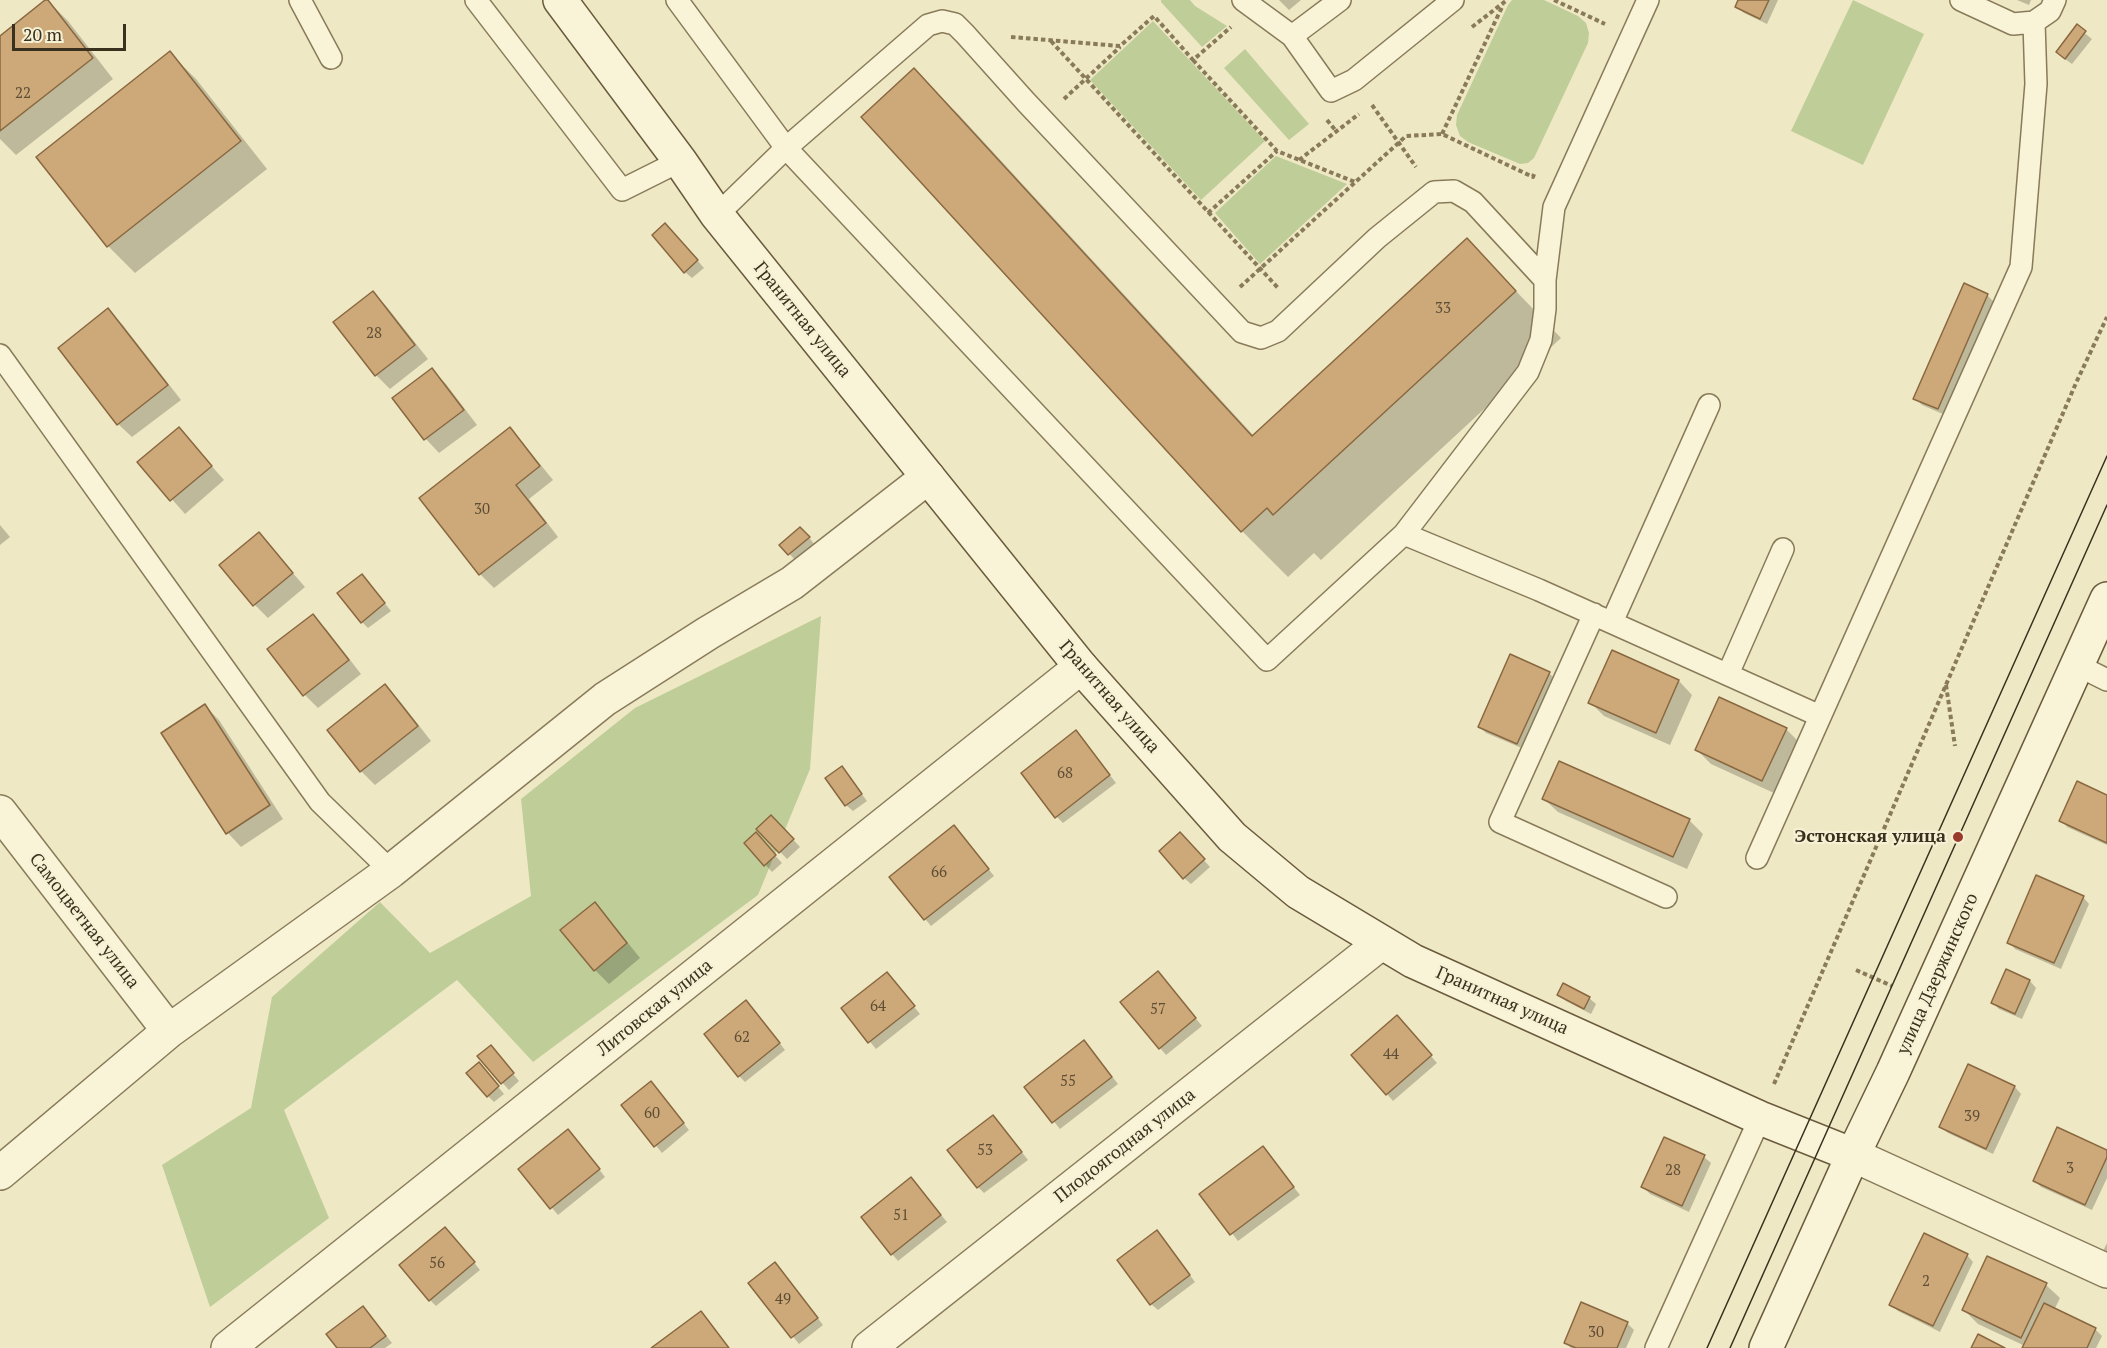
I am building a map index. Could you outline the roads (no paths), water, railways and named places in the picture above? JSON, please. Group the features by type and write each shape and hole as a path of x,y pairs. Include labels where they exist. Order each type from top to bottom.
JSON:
{"street":[{"name":"Гранитная улица","path":"560,0 717,214 928,477 1081,667 1232,837 1298,892 1413,961 1760,1118 1853,1155"},
{"path":"0,1173 169,1031 391,871 605,699 792,583 928,477"},
{"name":"улица Дзержинского","path":"1766,1348 2107,598"},
{"name":"Литовская улица","path":"228,1348 1081,667"},
{"name":"Самоцветная улица","path":"0,812 169,1031"},
{"name":"Плодоягодная улица","path":"869,1348 1381,943"},
{"path":"1853,1155 2107,1271"}],"lane":[{"path":"300,0 331,58"},
{"path":"476,0 622,190 680,161"},
{"path":"676,0 786,148 1267,660 1404,534 1528,372 1541,340 1545,309 1545,280 1554,207 1648,0"},
{"path":"1293,36 1340,0"},
{"path":"1248,3 1293,36 1331,92 1354,80 1453,0"},
{"path":"1961,0 2013,24 2034,22 2050,11 2055,0"},
{"path":"717,214 786,148 928,25 942,21 955,24 965,34 1242,332 1261,338 1278,331 1377,238 1434,192 1454,191 1473,202 1545,280"},
{"path":"1757,858 2021,267 2036,84 2034,22"},
{"path":"0,355 320,802 391,871"},
{"path":"1666,897 1500,822 1709,405"},
{"path":"1404,534 1603,618 1820,716"},
{"path":"1728,674 1783,549"},
{"path":"2077,665 2107,680"},
{"path":"1656,1348 1760,1118"}],"tram line":[{"path":"1707,1348 2107,456"},
{"path":"1730,1348 2107,505"}],"place":[{"name":"Эстонская улица","path":"1958,837"}]}
